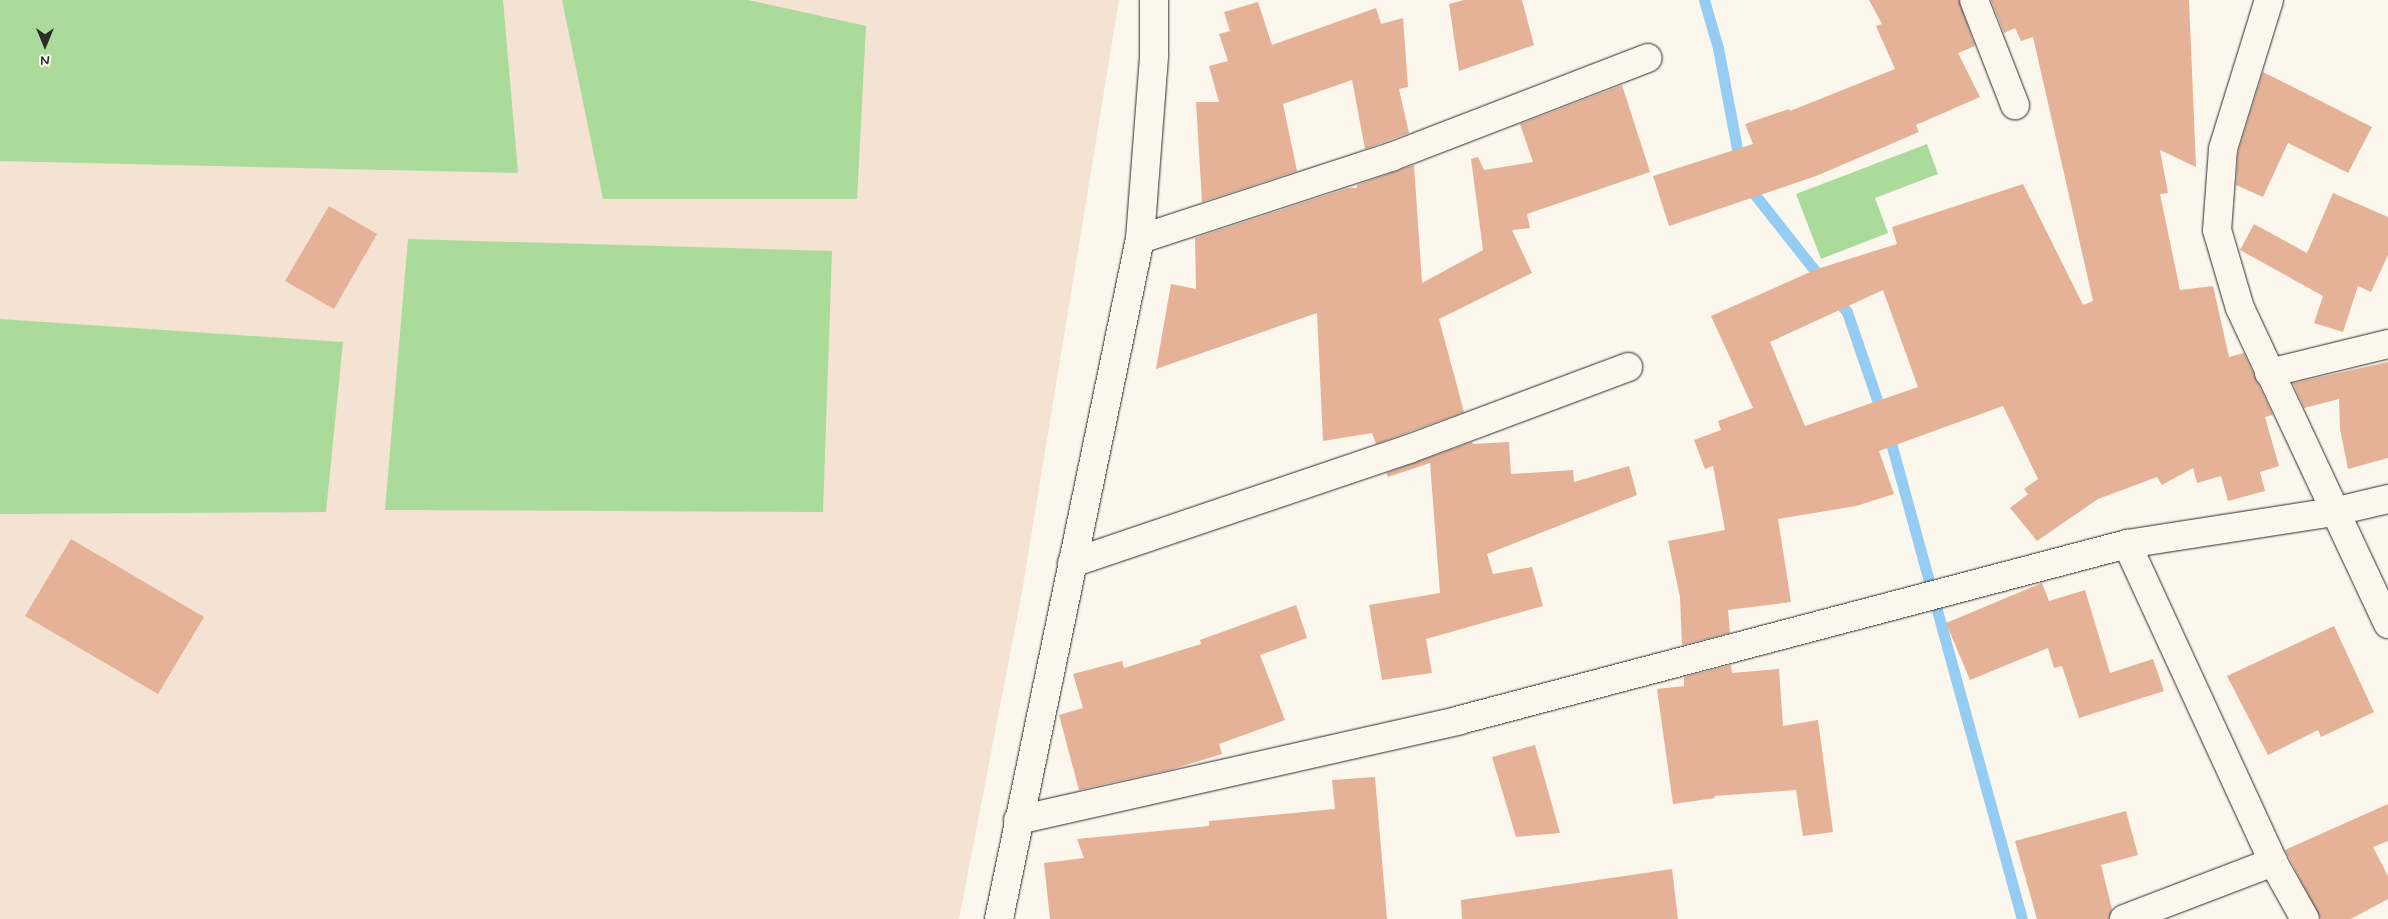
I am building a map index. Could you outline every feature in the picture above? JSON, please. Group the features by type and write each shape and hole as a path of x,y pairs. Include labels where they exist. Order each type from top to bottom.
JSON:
{"street":[{"path":"999,919 1140,239 1154,55 1154,0"},
{"path":"1974,0 2015,105"},
{"path":"2269,0 2223,150 2217,230 2240,308 2333,512 2388,624"},
{"path":"1140,239 1391,157 1648,58"},
{"path":"2269,372 2388,344"},
{"path":"1072,563 1409,449 1628,367"},
{"path":"1018,820 1460,720 2127,544 2333,512 2388,499"},
{"path":"2127,544 2273,862 2305,919"},
{"path":"2124,919 2273,862"}],"shaded area":[{"path":"0,0 1119,0 1022,592 959,919 0,919"}],"green space":[{"path":"0,0 503,0 518,173 0,161"},
{"path":"562,0 748,0 866,26 857,199 603,199"},
{"path":"1927,144 1938,174 1875,198 1888,233 1821,259 1796,194"},
{"path":"408,239 832,251 823,512 385,510"},
{"path":"0,319 343,342 326,512 0,514"}],"building":[{"path":"1464,0 1522,0 1534,45 1459,71 1449,4"},
{"path":"1869,0 1959,0 1975,46 1958,53 1980,97 1916,125 1919,132 1816,176 1669,226 1653,176 1753,144 1745,124 1789,109 1790,111 1895,69 1876,26 1882,24"},
{"path":"1991,0 2189,0 2196,167 2160,150 2168,193 2160,194 2180,290 2213,286 2229,357 2244,353 2273,415 2265,417 2279,466 2260,472 2265,491 2228,501 2221,476 2197,483 2193,468 2162,485 2157,477 2098,499 2037,541 2010,508 2028,494 2024,489 2038,479 2003,406 1879,451 1894,494 1856,506 1778,519 1791,602 1728,610 1730,633 1682,645 1680,597 1668,541 1725,530 1713,466 1705,469 1694,440 1721,430 1718,421 1753,408 1711,316 1817,269 1897,244 1892,227 2023,184 2083,305 2093,301 2033,37 2021,41 2015,28 2004,33","holes":["1883,290 1918,387 1805,426 1770,342"]},
{"path":"1258,2 1272,45 1376,8 1381,24 1403,18 1408,87 1399,89 1409,133 1365,149 1352,80 1283,104 1297,171 1202,202 1196,102 1219,102 1209,66 1228,61 1219,34 1230,31 1224,12"},
{"path":"2263,72 2372,127 2348,173 2288,143 2263,197 2236,185 2238,152"},
{"path":"1622,85 1650,172 1527,214 1530,228 1512,230 1532,273 1439,319 1464,412 1376,444 1372,433 1323,441 1317,313 1156,369 1171,284 1196,289 1195,238 1348,188 1357,188 1357,185 1414,165 1422,283 1483,250 1471,159 1478,157 1484,170 1533,162 1520,124"},
{"path":"2333,193 2388,217 2388,255 2371,292 2358,286 2343,332 2314,323 2323,296 2240,250 2254,224 2307,253"},
{"path":"329,206 377,234 334,309 285,281"},
{"path":"2388,362 2388,458 2348,469 2340,429 2339,399 2304,408 2293,383"},
{"path":"1472,442 1473,444 1509,442 1511,474 1573,470 1574,482 1629,466 1637,495 1487,554 1493,574 1532,567 1543,606 1426,639 1432,673 1382,680 1369,605 1440,593 1430,463 1388,477 1386,473"},
{"path":"71,539 204,617 158,694 25,616"},
{"path":"2042,583 2049,601 2085,590 2110,673 2153,659 2164,691 2079,718 2062,666 2054,668 2048,648 1970,680 1946,623"},
{"path":"1296,605 1307,638 1260,655 1285,720 1219,744 1222,754 1173,769 1079,790 1059,715 1083,708 1073,674 1122,661 1124,668 1201,644 1200,640"},
{"path":"2334,626 2374,712 2321,737 2318,730 2268,755 2227,676"},
{"path":"1731,665 1732,673 1779,669 1783,726 1818,720 1833,832 1803,836 1796,790 1714,796 1715,798 1673,804 1657,689 1684,686 1684,677"},
{"path":"1535,745 1560,833 1516,837 1492,757"},
{"path":"1375,777 1387,919 1050,919 1044,863 1084,858 1077,839 1209,826 1209,821 1335,809 1332,780"},
{"path":"2388,804 2388,841 2373,847 2388,876 2388,899 2351,919 2321,919 2285,850"},
{"path":"2126,811 2138,855 2101,865 2112,909 2109,919 2037,919 2015,841"},
{"path":"1672,869 1678,919 1462,919 1461,900"}],"waterway":[{"path":"1704,0 1718,48 1740,164"},
{"path":"1748,186 1823,281"},
{"path":"1834,296 1847,312 1882,414"},
{"path":"1888,432 2022,919"}]}
